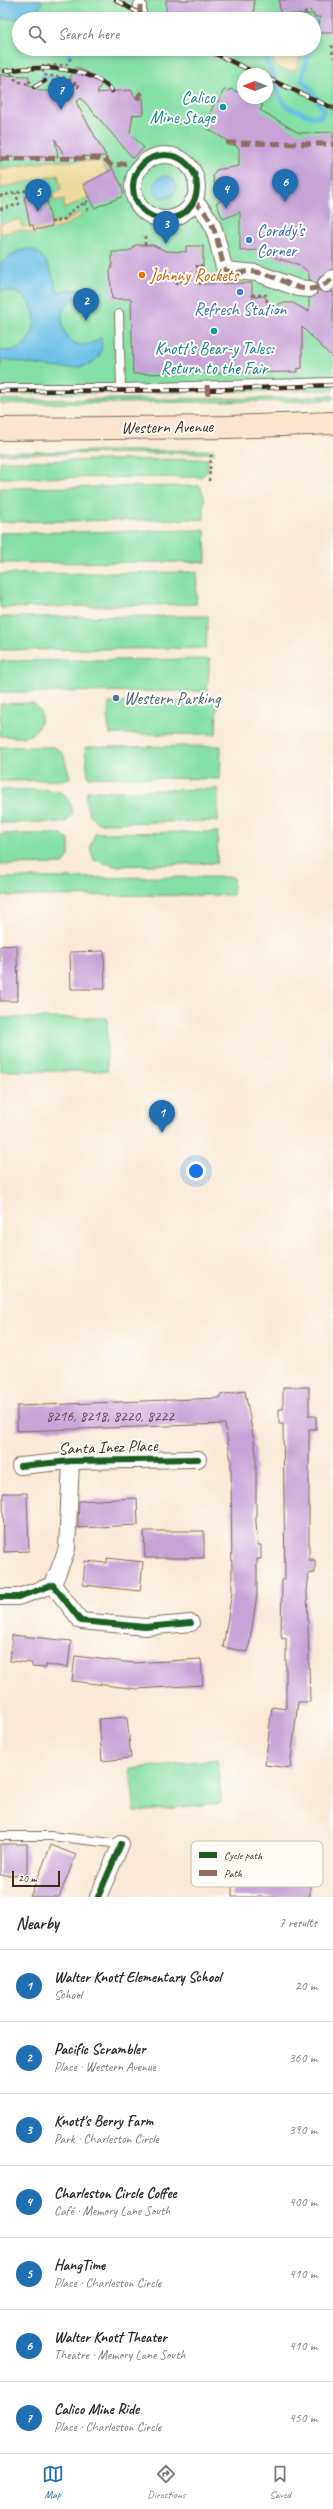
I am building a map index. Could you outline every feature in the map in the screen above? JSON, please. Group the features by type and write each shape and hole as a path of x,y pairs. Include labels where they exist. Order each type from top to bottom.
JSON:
{"main road":[{"name":"Western Avenue","path":"0,429 228,427 333,423"}],"street":[{"path":"140,5 140,12"},
{"path":"193,200 209,216 220,245 225,270 257,272 298,288 309,289"},
{"name":"Santa Inez Place","path":"20,1466 71,1461 198,1459"},
{"name":"Santa Inez Place","path":"53,1585 68,1549 71,1461"},
{"path":"0,1597 18,1597 53,1585 81,1621 145,1627 191,1623"},
{"path":"98,1897 122,1844"}],"lane":[{"path":"119,314 121,388"},
{"path":"0,388 121,388 333,382"},
{"path":"0,1836 50,1836 122,1844"}],"path":[{"path":"332,45 333,58"},
{"path":"71,58 66,65 42,66 44,75 65,78 78,87 79,85 70,81 71,79"},
{"path":"11,73 21,84 30,84 30,80"},
{"path":"0,196 33,189 34,194"},
{"path":"0,209 19,204 16,193"},
{"path":"51,222 65,219 73,209 86,202 88,209 86,210"},
{"path":"145,236 145,245"},
{"path":"176,286 177,281 188,281 188,277 176,277 176,272 197,273 199,264 202,274 200,285"},
{"path":"252,295 266,295 266,305"},
{"path":"208,481 211,455"}],"green space":[{"path":"0,0 333,0 333,390 0,394"},
{"path":"333,395 333,399 305,401 0,404 0,400 298,398"},
{"path":"214,450 215,453 0,454 0,452"},
{"path":"208,459 208,471 201,477 0,478 0,461"},
{"path":"200,486 204,496 204,519 0,522 0,488"},
{"path":"205,530 206,562 0,563 0,533"},
{"path":"197,572 196,604 0,608 0,574"},
{"path":"208,616 206,648 0,650 0,617"},
{"path":"210,659 207,691 0,692 0,661"},
{"path":"217,701 216,734 110,734 107,717 109,703"},
{"path":"31,703 39,709 41,714 40,724 34,732 23,737 0,736 0,704"},
{"path":"221,746 220,779 88,777 85,747"},
{"path":"0,747 54,747 63,753 70,778 63,780 0,781"},
{"path":"218,789 218,821 98,823 91,816 86,805 87,791"},
{"path":"0,790 45,790 62,792 72,808 71,815 65,822 0,823"},
{"path":"218,832 217,863 115,866 94,860 90,847 95,833"},
{"path":"0,834 61,834 69,840 69,856 63,864 0,865"},
{"path":"233,877 233,895 0,896 0,878"},
{"path":"0,1018 107,1018 107,1071 0,1071"},
{"path":"217,1759 222,1803 135,1812 130,1769"}],"sand":[{"path":"271,56 300,56 296,70 281,69 272,60"},
{"path":"49,161 101,161 108,174 83,185 89,197 64,209 64,199 54,201 52,194 61,189 58,175 0,188 0,169"},
{"path":"80,212 82,216 62,227 35,234 20,230 0,234 0,224 21,219 22,227 33,225 34,230 65,221"}],"water":[{"path":"0,0 41,0 42,4 36,12 12,12 12,18 0,18"},
{"path":"165,176 173,179 176,187 173,195 165,198 157,195 154,187 157,179"},
{"path":"27,249 40,254 44,259 51,272 58,292 69,290 84,291 92,296 96,301 79,298 68,303 63,312 62,324 67,335 75,343 87,345 101,337 100,352 93,362 80,367 64,368 47,367 3,359 0,368 0,350 14,350 25,344 32,334 34,322 33,310 27,300 16,293 0,291 0,263 19,251"}],"building":[{"path":"166,0 254,0 254,12 166,12"},
{"path":"279,0 333,0 333,33 321,33 321,12 280,12"},
{"path":"76,67 103,80 97,93 131,90 136,99 143,98 144,114 133,115 130,133 144,148 133,158 81,98 76,102 106,156 65,157 55,139 58,157 0,157 0,75 29,76 28,85 39,91 50,91 60,95 64,83 67,83"},
{"path":"230,89 237,92 237,104 261,104 263,105 260,110 299,133 333,132 333,269 320,277 317,284 309,279 309,273 300,265 279,259 260,250 240,251 240,212 223,219 216,203 223,200 217,186 214,183 213,176 216,170 239,166 239,148 205,127 215,101 218,102 224,90 229,91"},
{"path":"113,169 122,186 123,194 121,197 94,208 83,185"},
{"path":"45,193 52,226 34,230 33,225 30,225 24,197"},
{"name":"Knott’s Bear-y Tales: Return to the Fair","path":"135,245 153,245 166,251 186,252 186,246 203,246 203,284 252,283 252,297 264,296 273,307 282,303 293,303 309,312 309,298 316,295 318,290 327,293 333,291 333,358 302,327 302,368 297,369 297,372 133,374 131,299 112,299 110,271 112,267 112,252 125,252 133,249"},
{"path":"17,945 18,1001 0,1001 0,946"},
{"path":"104,951 105,989 71,989 70,952"},
{"path":"283,1387 309,1387 309,1416 316,1416 316,1429 309,1429 309,1560 315,1560 315,1573 309,1574 307,1591 310,1702 298,1702 290,1768 265,1765 272,1707 286,1709 286,1638 282,1639 281,1633 282,1579 285,1579 283,1424 279,1424 279,1409 283,1409"},
{"path":"245,1391 256,1452 256,1523 258,1545 261,1545 261,1559 257,1559 257,1595 248,1652 223,1647 232,1592 231,1461 225,1424 17,1431 17,1406 220,1398 220,1395"},
{"path":"3,1493 27,1493 29,1551 4,1552"},
{"path":"137,1498 138,1525 78,1528 79,1501"},
{"path":"144,1531 204,1531 204,1558 145,1558"},
{"path":"107,1558 143,1562 140,1591 83,1585 85,1561 107,1563"},
{"path":"12,1635 71,1641 68,1667 46,1665 46,1668 32,1667 32,1663 10,1661"},
{"path":"75,1656 134,1663 201,1659 203,1685 137,1689 72,1681"},
{"path":"127,1717 131,1758 102,1761 99,1719"},
{"path":"0,1844 27,1844 27,1875 0,1875"},
{"path":"51,1845 76,1855 59,1897 30,1897"},
{"path":"232,1887 310,1887 310,1897 232,1897"}],"waterway":[{"path":"264,56 273,74 278,93 283,102 293,109 310,116 318,117 321,116 324,110 308,86 301,81 308,56"},
{"path":"43,76 54,79"}],"railway":[{"path":"116,0 137,12"},
{"path":"220,56 245,68"},
{"path":"5,71 31,68 62,69 90,76 102,82 112,91"},
{"path":"34,87 45,81"},
{"path":"273,81 333,108"},
{"path":"54,82 63,87"},
{"path":"0,391 207,390 333,385"}],"marked path":[{"path":"140,5 140,12"},
{"path":"137,99 142,92"},
{"path":"226,143 333,144"},
{"path":"0,159 96,158 105,159 112,166 126,163"},
{"path":"193,201 201,208 212,224 225,270 267,274 304,289 313,289 323,285 333,278"},
{"path":"207,385 208,396"}],"cycle path":[{"path":"165,155 183,161 191,169 197,187 191,205 183,213 165,219 147,213 139,205 133,187 139,169 147,161 165,155"},
{"path":"20,1466 71,1461 198,1459"},
{"path":"0,1597 18,1597 53,1585 81,1621 145,1627 191,1623"},
{"path":"98,1897 121,1844"}],"place":[{"name":"Calico Mine Stage","path":"223,107"},
{"name":"Calico Mine Ride","path":"61,110"},
{"name":"Walter Knott Theater","path":"285,202"},
{"name":"Charleston Circle Coffee","path":"226,209"},
{"name":"HangTime","path":"38,212"},
{"name":"Corddy’s Corner","path":"249,240"},
{"name":"Knott's Berry Farm","path":"166,244"},
{"name":"Johnny Rockets","path":"142,275"},
{"name":"Refresh Station","path":"240,292"},
{"name":"Pacific Scrambler","path":"86,321"},
{"name":"Knott’s Bear-y Tales: Return to the Fair","path":"214,331"},
{"name":"Western Parking","path":"116,698"},
{"name":"Walter Knott Elementary School","path":"162,1133"}]}
